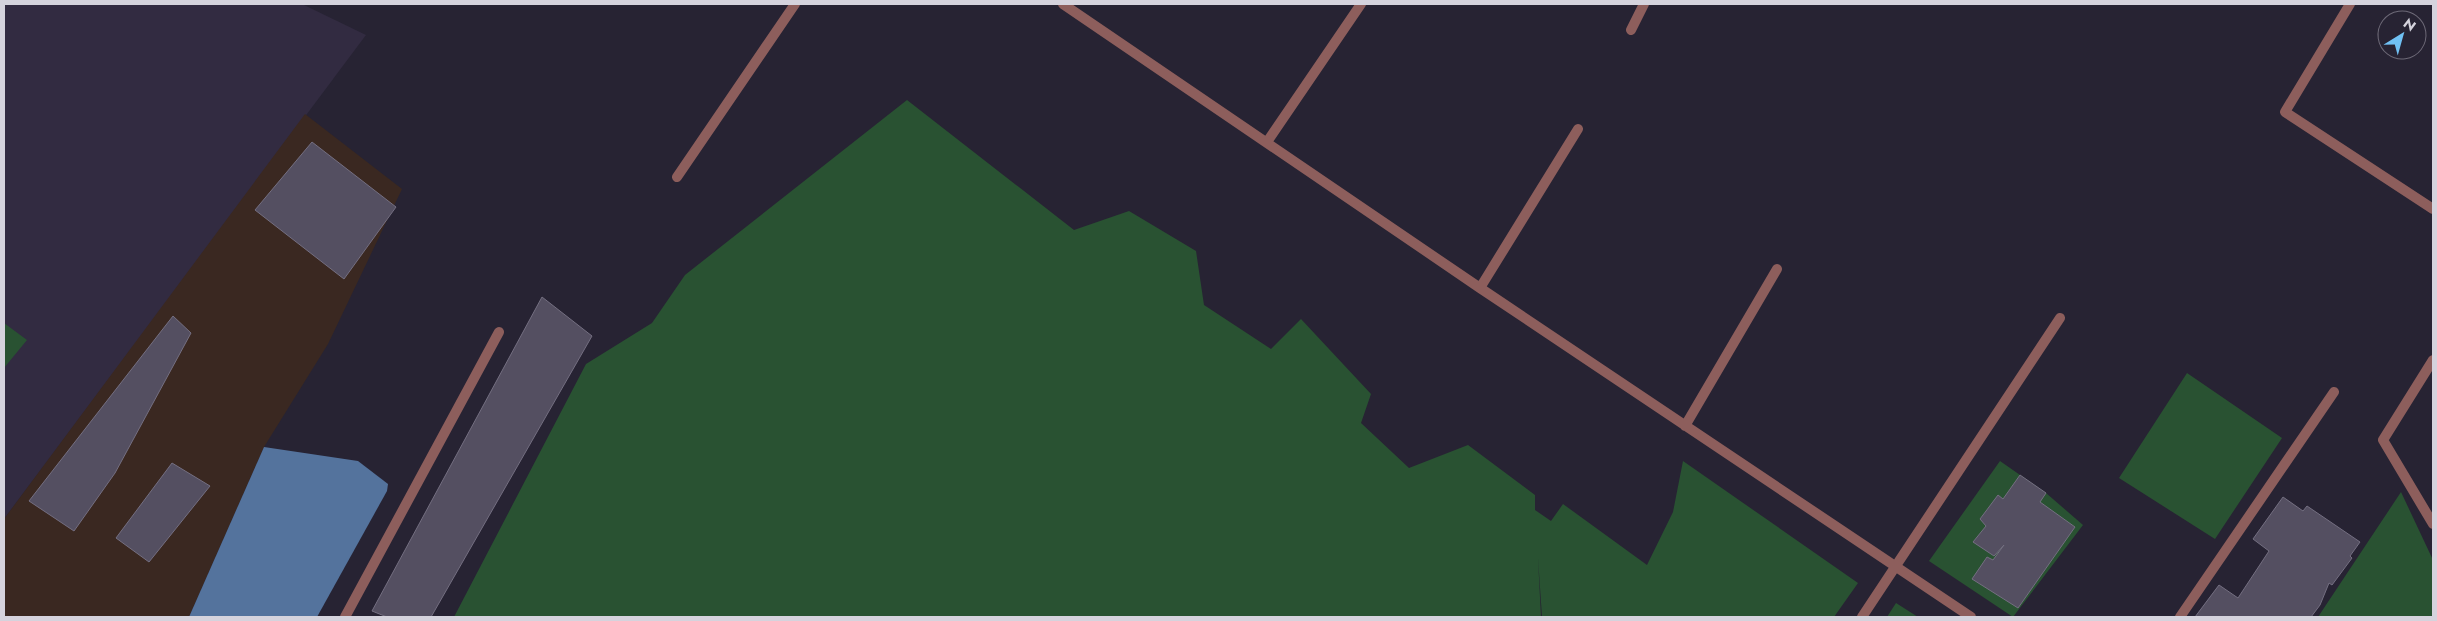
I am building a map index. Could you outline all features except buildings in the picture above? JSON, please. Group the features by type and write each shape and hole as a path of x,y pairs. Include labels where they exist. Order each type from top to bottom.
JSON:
{"street":[{"path":"677,177 795,4"},
{"path":"1063,4 1480,288 1971,617"},
{"path":"1267,142 1361,4"},
{"path":"1631,30 1644,4"},
{"path":"2350,4 2285,112 2433,209"},
{"path":"1480,288 1578,130"},
{"path":"1685,426 1777,269"},
{"path":"1862,617 2060,318"},
{"path":"345,617 499,332"},
{"path":"2433,360 2383,440 2433,524"},
{"path":"2180,617 2334,392"}],"shaded area":[{"path":"4,4 302,4 366,35 4,519"},
{"path":"305,114 402,189 328,344 264,447 189,617 4,617 4,519"}],"green space":[{"path":"907,100 1074,230 1129,211 1196,251 1204,305 1271,349 1301,319 1371,394 1361,423 1409,468 1468,445 1535,495 1535,510 1551,521 1563,504 1647,565 1673,512 1683,461 1858,583 1834,617 1542,617 1538,558 1541,617 454,617 586,364 652,323 685,275"},
{"path":"4,323 27,340 4,368"},
{"path":"2187,373 2282,438 2215,539 2119,478"},
{"path":"2000,461 2046,493 2083,525 2013,617 1929,561"},
{"path":"2401,492 2433,560 2433,614 2431,617 2318,617"},
{"path":"1896,603 1918,617 1887,617"}],"water":[{"path":"264,447 358,461 388,484 387,491 317,617 189,617"}]}
